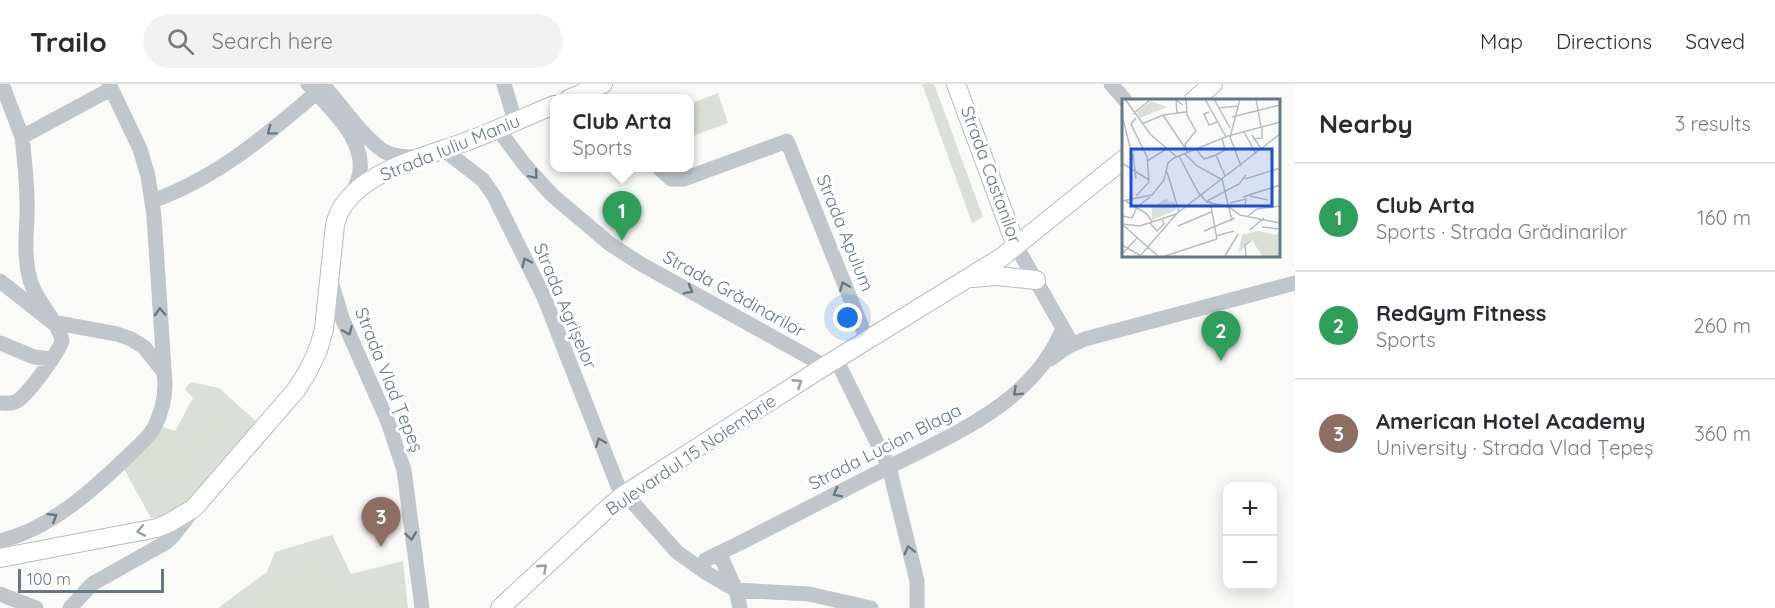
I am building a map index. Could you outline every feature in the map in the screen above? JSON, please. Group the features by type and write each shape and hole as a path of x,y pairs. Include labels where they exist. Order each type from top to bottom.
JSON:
{"main road":[{"name":"Strada Castanilor","path":"956,84 1016,246"},
{"path":"1195,99 1213,84"},
{"path":"586,94 602,89"},
{"name":"Strada Iuliu Maniu","path":"0,558 157,528 194,508 296,390 307,373 318,350 324,329 336,219 348,199 397,167 550,107"},
{"name":"Bulevardul 15 Noiembrie","path":"500,608 625,494 1002,257 1122,161"},
{"path":"964,280 997,276 1036,280"}],"street":[{"path":"0,403 15,402 24,396 62,341 60,332 30,282 25,257 27,216 22,137 2,84"},
{"path":"504,84 515,122"},
{"path":"1111,84 1124,99"},
{"path":"0,541 48,520 79,500 153,430 165,392 152,201 148,176 140,149 110,86 22,137"},
{"path":"152,201 183,188 228,163 277,127 316,87"},
{"path":"316,87 383,151 399,156 425,157"},
{"path":"316,87 360,152 362,172 348,199"},
{"name":"Strada Grădinarilor","path":"498,129 524,164 552,195 610,244 641,264 831,363"},
{"name":"Strada Apulum","path":"663,172 671,179 684,179 787,141 867,340"},
{"name":"Strada Agrișelor","path":"444,150 483,180 494,196 544,297 618,486 676,552 736,590"},
{"name":"Strada Castanilor","path":"1016,246 1063,328"},
{"name":"Strada Vlad Țepeș","path":"329,276 342,318 388,422 404,470 422,608"},
{"path":"0,281 52,322 117,334 131,339 144,347 164,371"},
{"path":"1044,364 1067,347 1085,339 1295,283"},
{"path":"1063,328 1070,338 1085,339"},
{"name":"Strada Lucian Blaga","path":"703,570 705,560 992,413 1017,393 1044,364 1057,344 1063,328"},
{"path":"0,343 28,355 51,359"},
{"path":"831,363 861,411 889,467 917,581 917,608"},
{"name":"Strada Iuliu Maniu","path":"70,608 92,584 165,543 194,508"},
{"path":"676,552 719,554 736,590 740,608"},
{"path":"736,590 809,594 871,608"},
{"path":"0,594 36,608"}],"shaded area":[{"path":"922,84 934,84 983,217 972,223"},
{"path":"718,93 728,123 694,136 694,102"},
{"path":"191,382 219,388 258,423 192,497 169,514 151,518 124,469 160,426 175,431 193,398 185,389"},
{"path":"332,535 351,574 403,561 408,608 218,608 267,572 275,552"}],"place":[{"name":"Club Arta","path":"622,241"},
{"name":"RedGym Fitness","path":"1221,361"},
{"name":"American Hotel Academy","path":"381,547"}]}
